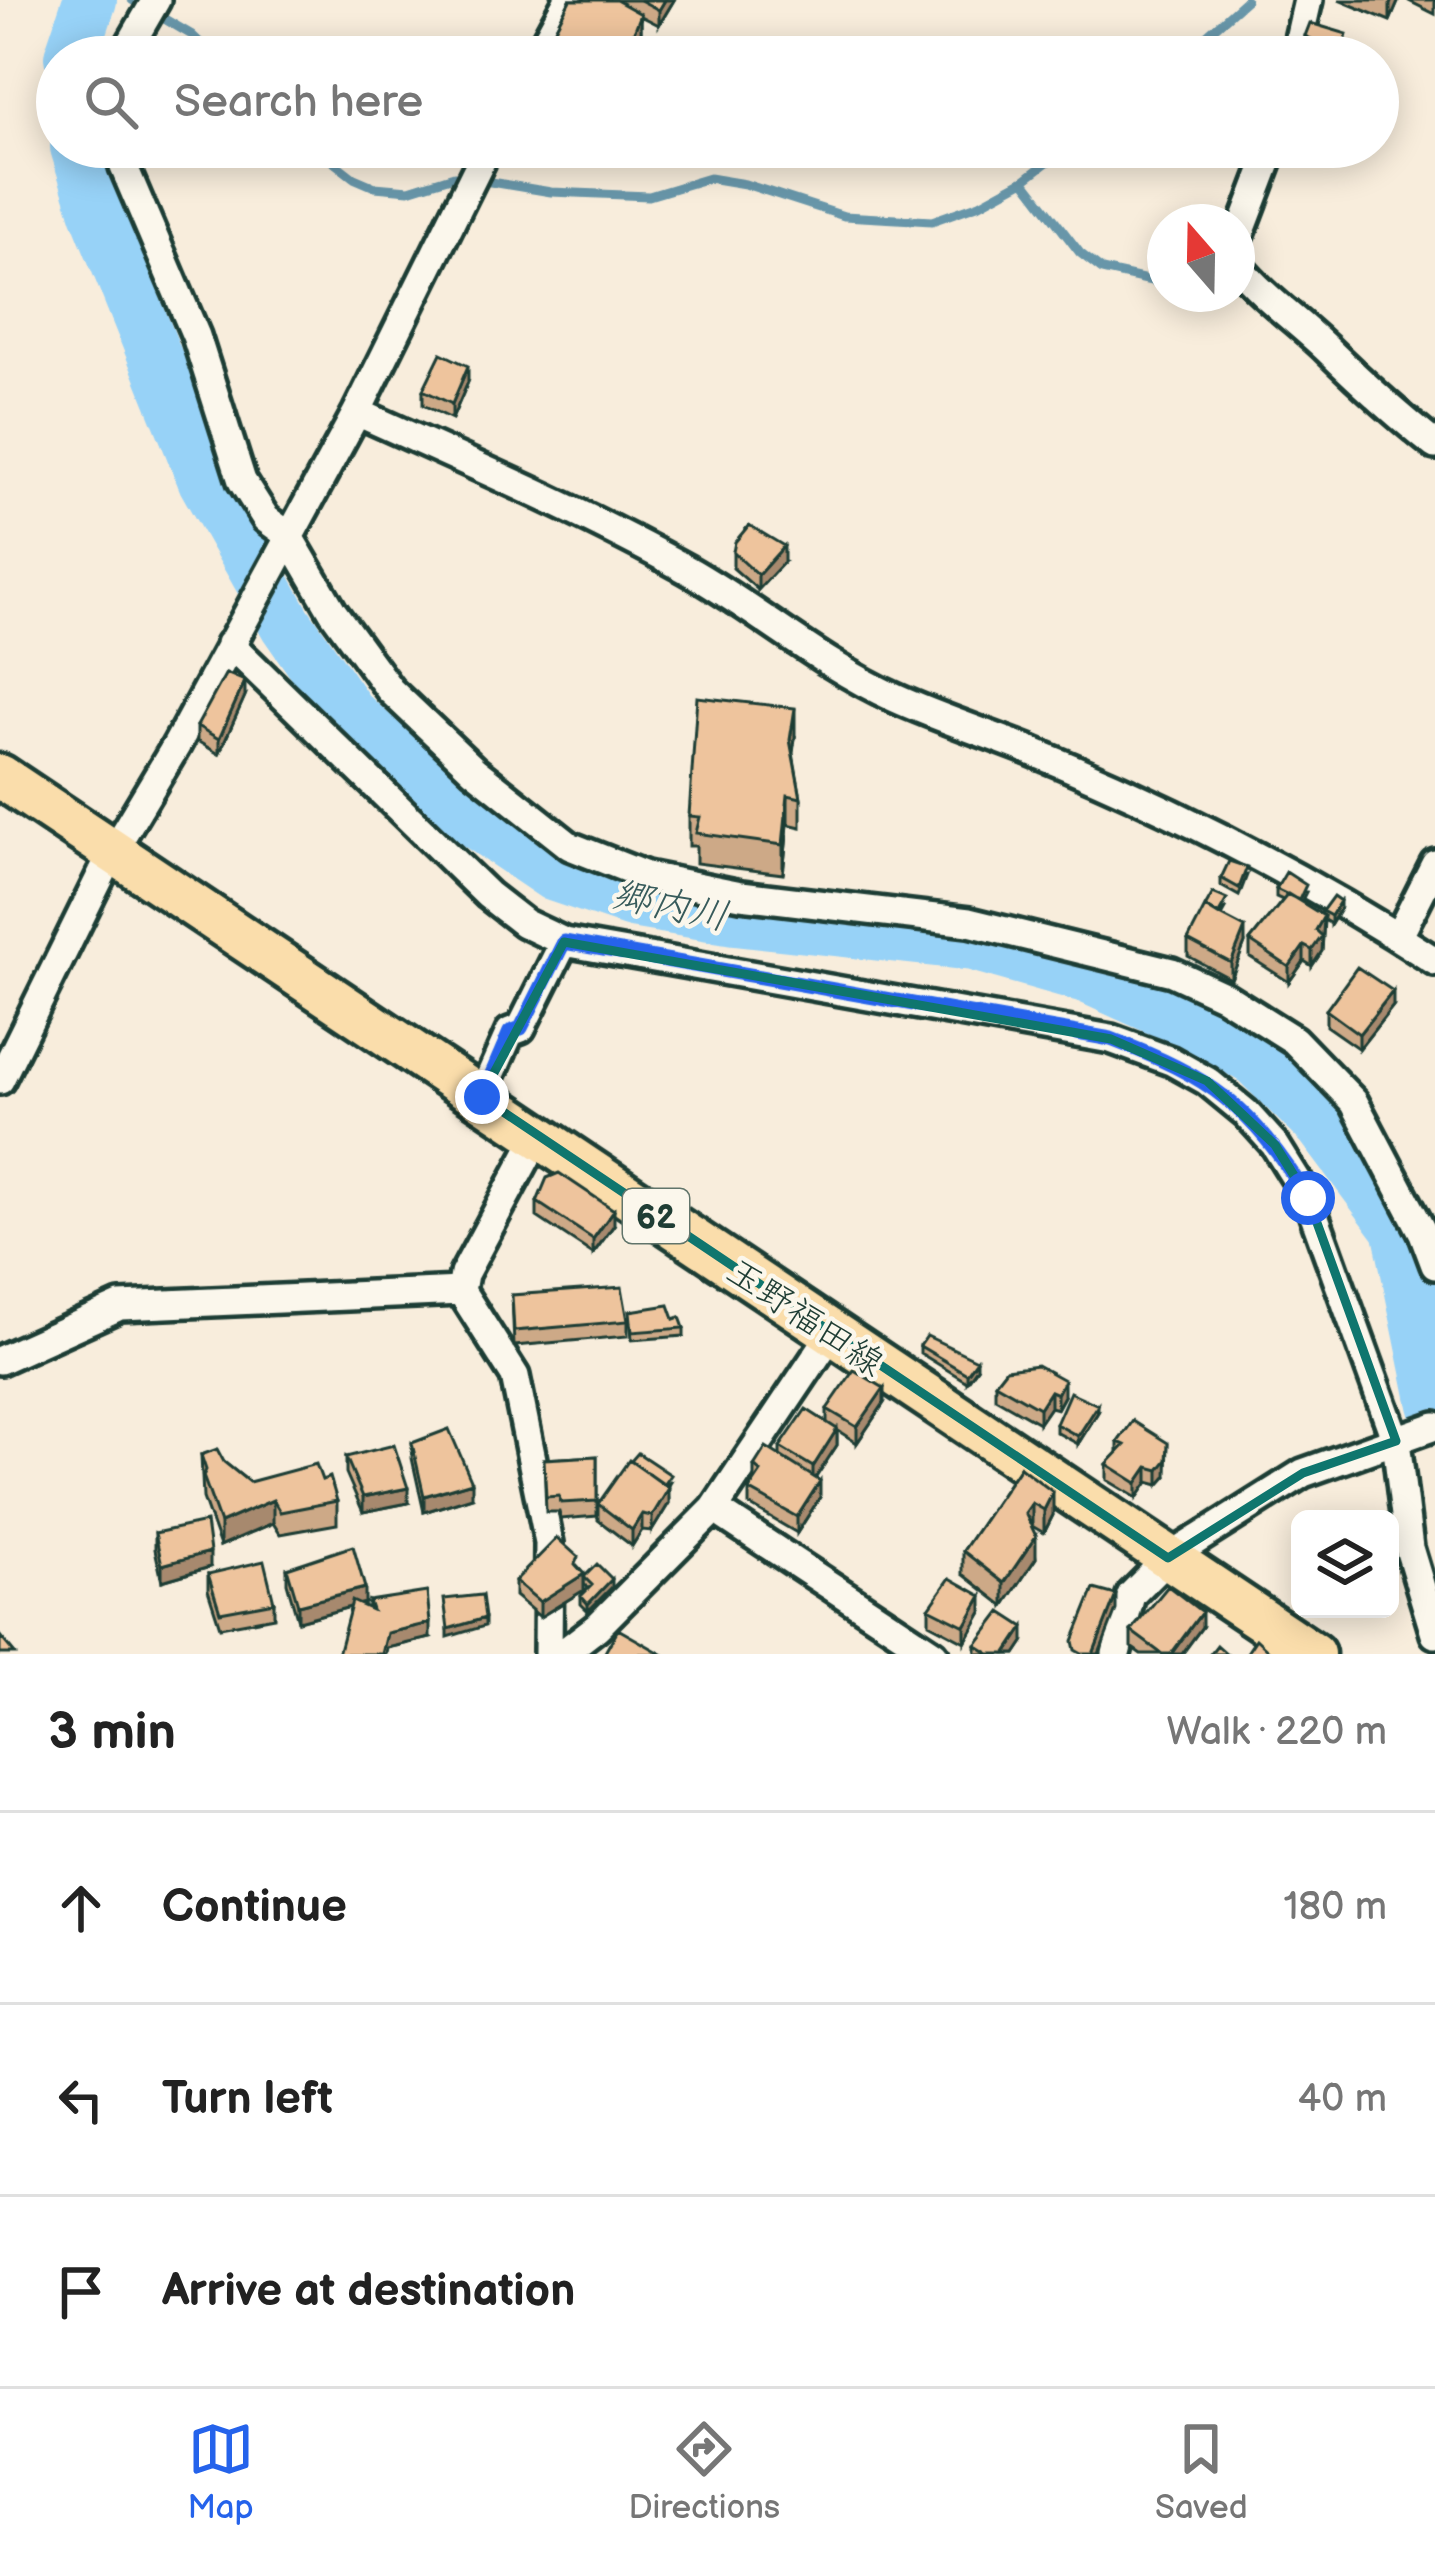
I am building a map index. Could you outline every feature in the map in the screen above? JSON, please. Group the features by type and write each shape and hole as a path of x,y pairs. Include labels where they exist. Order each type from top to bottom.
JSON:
{"main road":[{"name":"玉野福田線","path":"0,776 1313,1654"}],"street":[{"path":"548,36 568,0"},
{"path":"1300,36 1308,0"},
{"path":"135,36 152,7"},
{"path":"124,168 196,336 242,481 390,690 474,770 571,846 646,876 741,896 969,922 1172,972 1224,996 1294,1040 1354,1102 1424,1233 1435,1264"},
{"path":"0,1080 113,851 176,746 357,412 478,168"},
{"path":"1251,204 1265,168"},
{"path":"1255,287 1328,349 1371,395 1435,446"},
{"path":"357,412 505,479 688,571 781,634 892,697 1034,752 1217,837 1435,961"},
{"path":"237,632 488,895 524,923 564,942 1111,1039 1171,1061 1246,1113 1275,1145 1308,1198 1402,1439 1409,1548 1435,1634"},
{"path":"1398,937 1435,864"},
{"path":"482,1097 510,1032 521,1028 564,942"},
{"path":"538,1136 464,1274 461,1292 515,1376 549,1543 548,1654"},
{"path":"0,1360 119,1306 461,1292"},
{"path":"562,1654 597,1627 714,1509 832,1333"},
{"path":"1116,1654 1131,1595 1168,1558 1303,1473 1435,1426"},
{"path":"714,1509 934,1654"}],"highlighted area":[{"path":"564,942 1111,1039 1207,1081 1275,1145 1308,1198 1396,1441 1303,1473 1168,1558 481,1097"}],"building":[{"path":"570,0 616,0 641,14 632,36 551,36"},
{"path":"640,0 665,0 659,10"},
{"path":"1310,23 1347,34 1347,36 1305,36"},
{"path":"441,353 468,366 452,404 423,390"},
{"path":"749,525 784,546 758,575 733,552"},
{"path":"226,673 245,681 219,739 197,726"},
{"path":"697,697 795,708 790,740 801,798 788,795 783,845 696,833 700,817 689,816"},
{"path":"1229,861 1247,867 1239,888 1221,878"},
{"path":"1286,872 1306,885 1299,900 1276,889"},
{"path":"1213,893 1227,899 1218,915 1205,907"},
{"path":"1288,894 1324,916 1316,930 1322,936 1312,950 1304,946 1289,967 1250,941"},
{"path":"1333,896 1340,901 1331,916 1322,911"},
{"path":"1205,907 1245,928 1231,963 1188,940"},
{"path":"1357,967 1393,991 1359,1034 1326,1010"},
{"path":"559,1173 614,1210 593,1239 537,1202 547,1178"},
{"path":"622,1287 628,1321 514,1331 512,1295"},
{"path":"669,1305 684,1328 632,1332 630,1311"},
{"path":"927,1336 977,1360 967,1374 920,1346"},
{"path":"1037,1365 1064,1380 1057,1394 1050,1391 1039,1408 995,1383 1006,1369"},
{"path":"854,1370 884,1388 857,1427 827,1409"},
{"path":"1070,1392 1098,1405 1078,1436 1056,1424"},
{"path":"806,1409 837,1429 813,1467 780,1447"},
{"path":"1133,1421 1168,1443 1167,1460 1159,1470 1148,1467 1137,1483 1107,1464 1125,1445 1118,1442"},
{"path":"449,1429 472,1482 424,1496 412,1443"},
{"path":"394,1445 408,1488 363,1497 346,1457"},
{"path":"766,1447 820,1481 797,1517 749,1490 761,1472 754,1466"},
{"path":"217,1449 224,1462 249,1482 316,1464 322,1480 330,1477 337,1501 280,1512 273,1500 220,1523 203,1476 201,1455"},
{"path":"638,1453 671,1475 664,1485 631,1461"},
{"path":"597,1456 597,1501 561,1503 559,1496 546,1497 544,1459"},
{"path":"629,1460 669,1488 652,1516 642,1514 632,1530 598,1504"},
{"path":"1020,1467 1053,1492 1044,1510 1032,1503 1025,1513 1036,1536 1004,1583 963,1551"},
{"path":"206,1522 210,1552 162,1565 155,1533"},
{"path":"557,1538 578,1557 575,1564 584,1574 540,1602 515,1581"},
{"path":"353,1546 365,1588 298,1605 287,1568"},
{"path":"264,1561 274,1602 220,1612 208,1574"},
{"path":"597,1564 612,1579 588,1604 581,1596 592,1585 584,1577"},
{"path":"950,1578 982,1596 965,1626 929,1608"},
{"path":"1168,1586 1202,1612 1171,1654 1162,1654 1131,1631"},
{"path":"1094,1589 1116,1595 1093,1654 1082,1654 1073,1641"},
{"path":"427,1592 430,1623 387,1633 382,1654 338,1654 352,1601 372,1610 369,1601"},
{"path":"482,1595 485,1618 448,1629 444,1599"},
{"path":"1001,1612 1024,1627 1006,1654 990,1654 976,1645"},
{"path":"618,1629 662,1654 604,1654"},
{"path":"0,1636 15,1654 0,1654"},
{"path":"1256,1639 1272,1654 1246,1654"}],"waterway":[{"name":"郷内川","path":"78,36 90,0"},
{"path":"132,0 193,36"},
{"path":"1206,36 1246,0"},
{"name":"郷内川","path":"83,168 205,481 286,624 348,713 448,803 555,875 632,901 735,918 973,944 1086,976 1206,1030 1256,1060 1322,1125 1399,1228 1435,1404"},
{"path":"341,168 375,187 409,190 454,176 551,192 649,196 709,178 745,184 844,216 932,221 980,204 1040,168"},
{"path":"1024,180 1080,253 1102,270 1147,280"}],"route":[{"path":"482,1097 510,1032 521,1028 564,942 1111,1039 1171,1061 1246,1113 1275,1145 1308,1198"}]}
